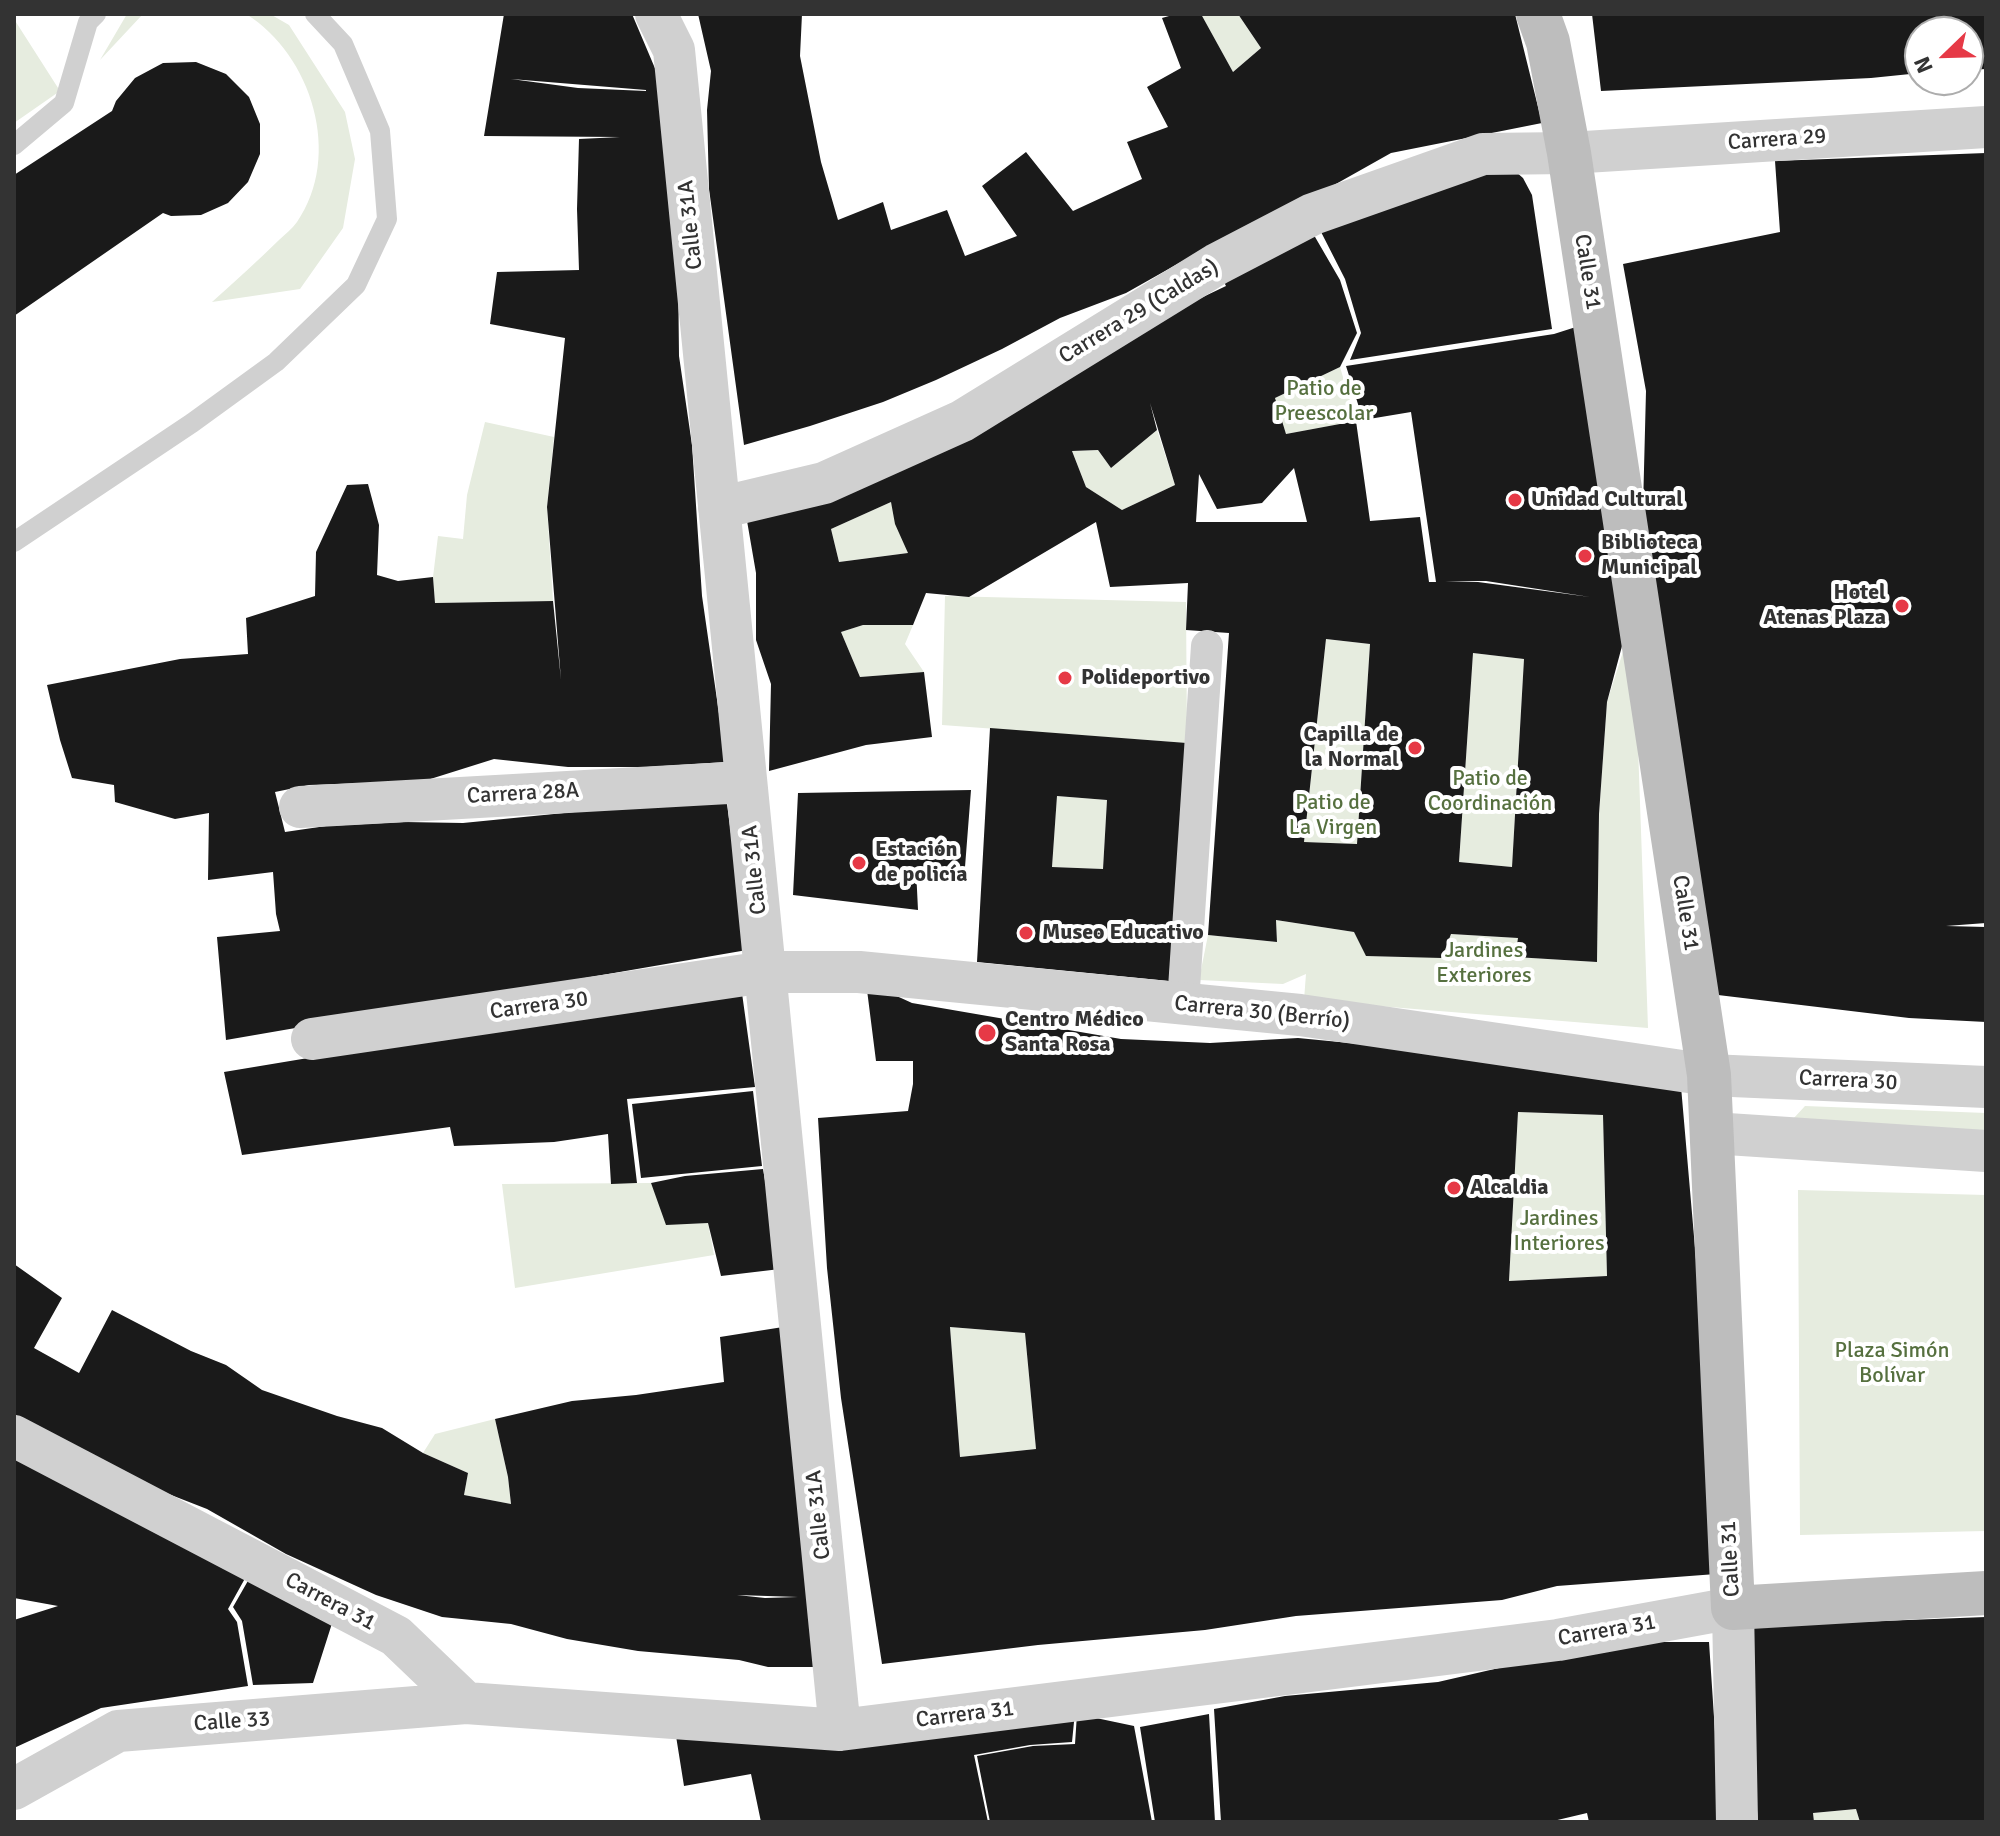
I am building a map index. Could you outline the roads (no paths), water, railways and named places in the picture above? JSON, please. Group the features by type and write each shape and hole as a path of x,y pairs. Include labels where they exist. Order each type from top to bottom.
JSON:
{"main road":[{"name":"Calle 31","path":"1538,14 1548,42 1569,153 1709,1075 1733,1608"},
{"name":"Carrera 31","path":"1733,1608 1986,1593"}],"street":[{"name":"Calle 31A","path":"656,14 674,50 840,1730"},
{"name":"Carrera 29","path":"1569,153 1986,127"},
{"name":"Carrera 29 (Caldas)","path":"719,508 824,483 962,421 1217,264 1313,214 1483,154 1569,153"},
{"path":"1183,1003 1207,646"},
{"name":"Carrera 28A","path":"300,807 746,782"},
{"name":"Carrera 30 (Berrío)","path":"765,972 859,972 1300,1015 1709,1075"},
{"name":"Carrera 30","path":"312,1039 765,972"},
{"name":"Carrera 30","path":"1709,1075 1986,1087"},
{"path":"1712,1133 1986,1151"},
{"name":"Carrera 31","path":"14,1436 396,1636 466,1703 840,1730 1558,1640 1733,1608"},
{"name":"Calle 31","path":"1733,1608 1737,1822"},
{"name":"Calle 33","path":"14,1789 118,1731 466,1703"}],"lane":[{"path":"14,145 64,103 88,22 96,14"},
{"path":"14,542 192,423 276,362 356,285 387,219 380,131 343,44 315,14"}],"place":[{"name":"Unidad Cultural","path":"1515,500"},
{"name":"Biblioteca Municipal","path":"1585,556"},
{"name":"Hotel Atenas Plaza","path":"1902,606"},
{"name":"Polideportivo","path":"1065,678"},
{"name":"Capilla de la Normal","path":"1415,748"},
{"name":"Estación de policía","path":"859,863"},
{"name":"Museo Educativo","path":"1026,933"},
{"name":"Centro Médico Santa Rosa","path":"987,1033"},
{"name":"Alcaldia","path":"1454,1188"}],"park label":[{"name":"Patio de Preescolar","path":"1324,402"},
{"name":"Patio de Coordinación","path":"1490,792"},
{"name":"Patio de La Virgen","path":"1333,816"},
{"name":"Jardines Exteriores","path":"1484,964"},
{"name":"Jardines Interiores","path":"1559,1232"},
{"name":"Plaza Simón Bolívar","path":"1892,1364"}]}
